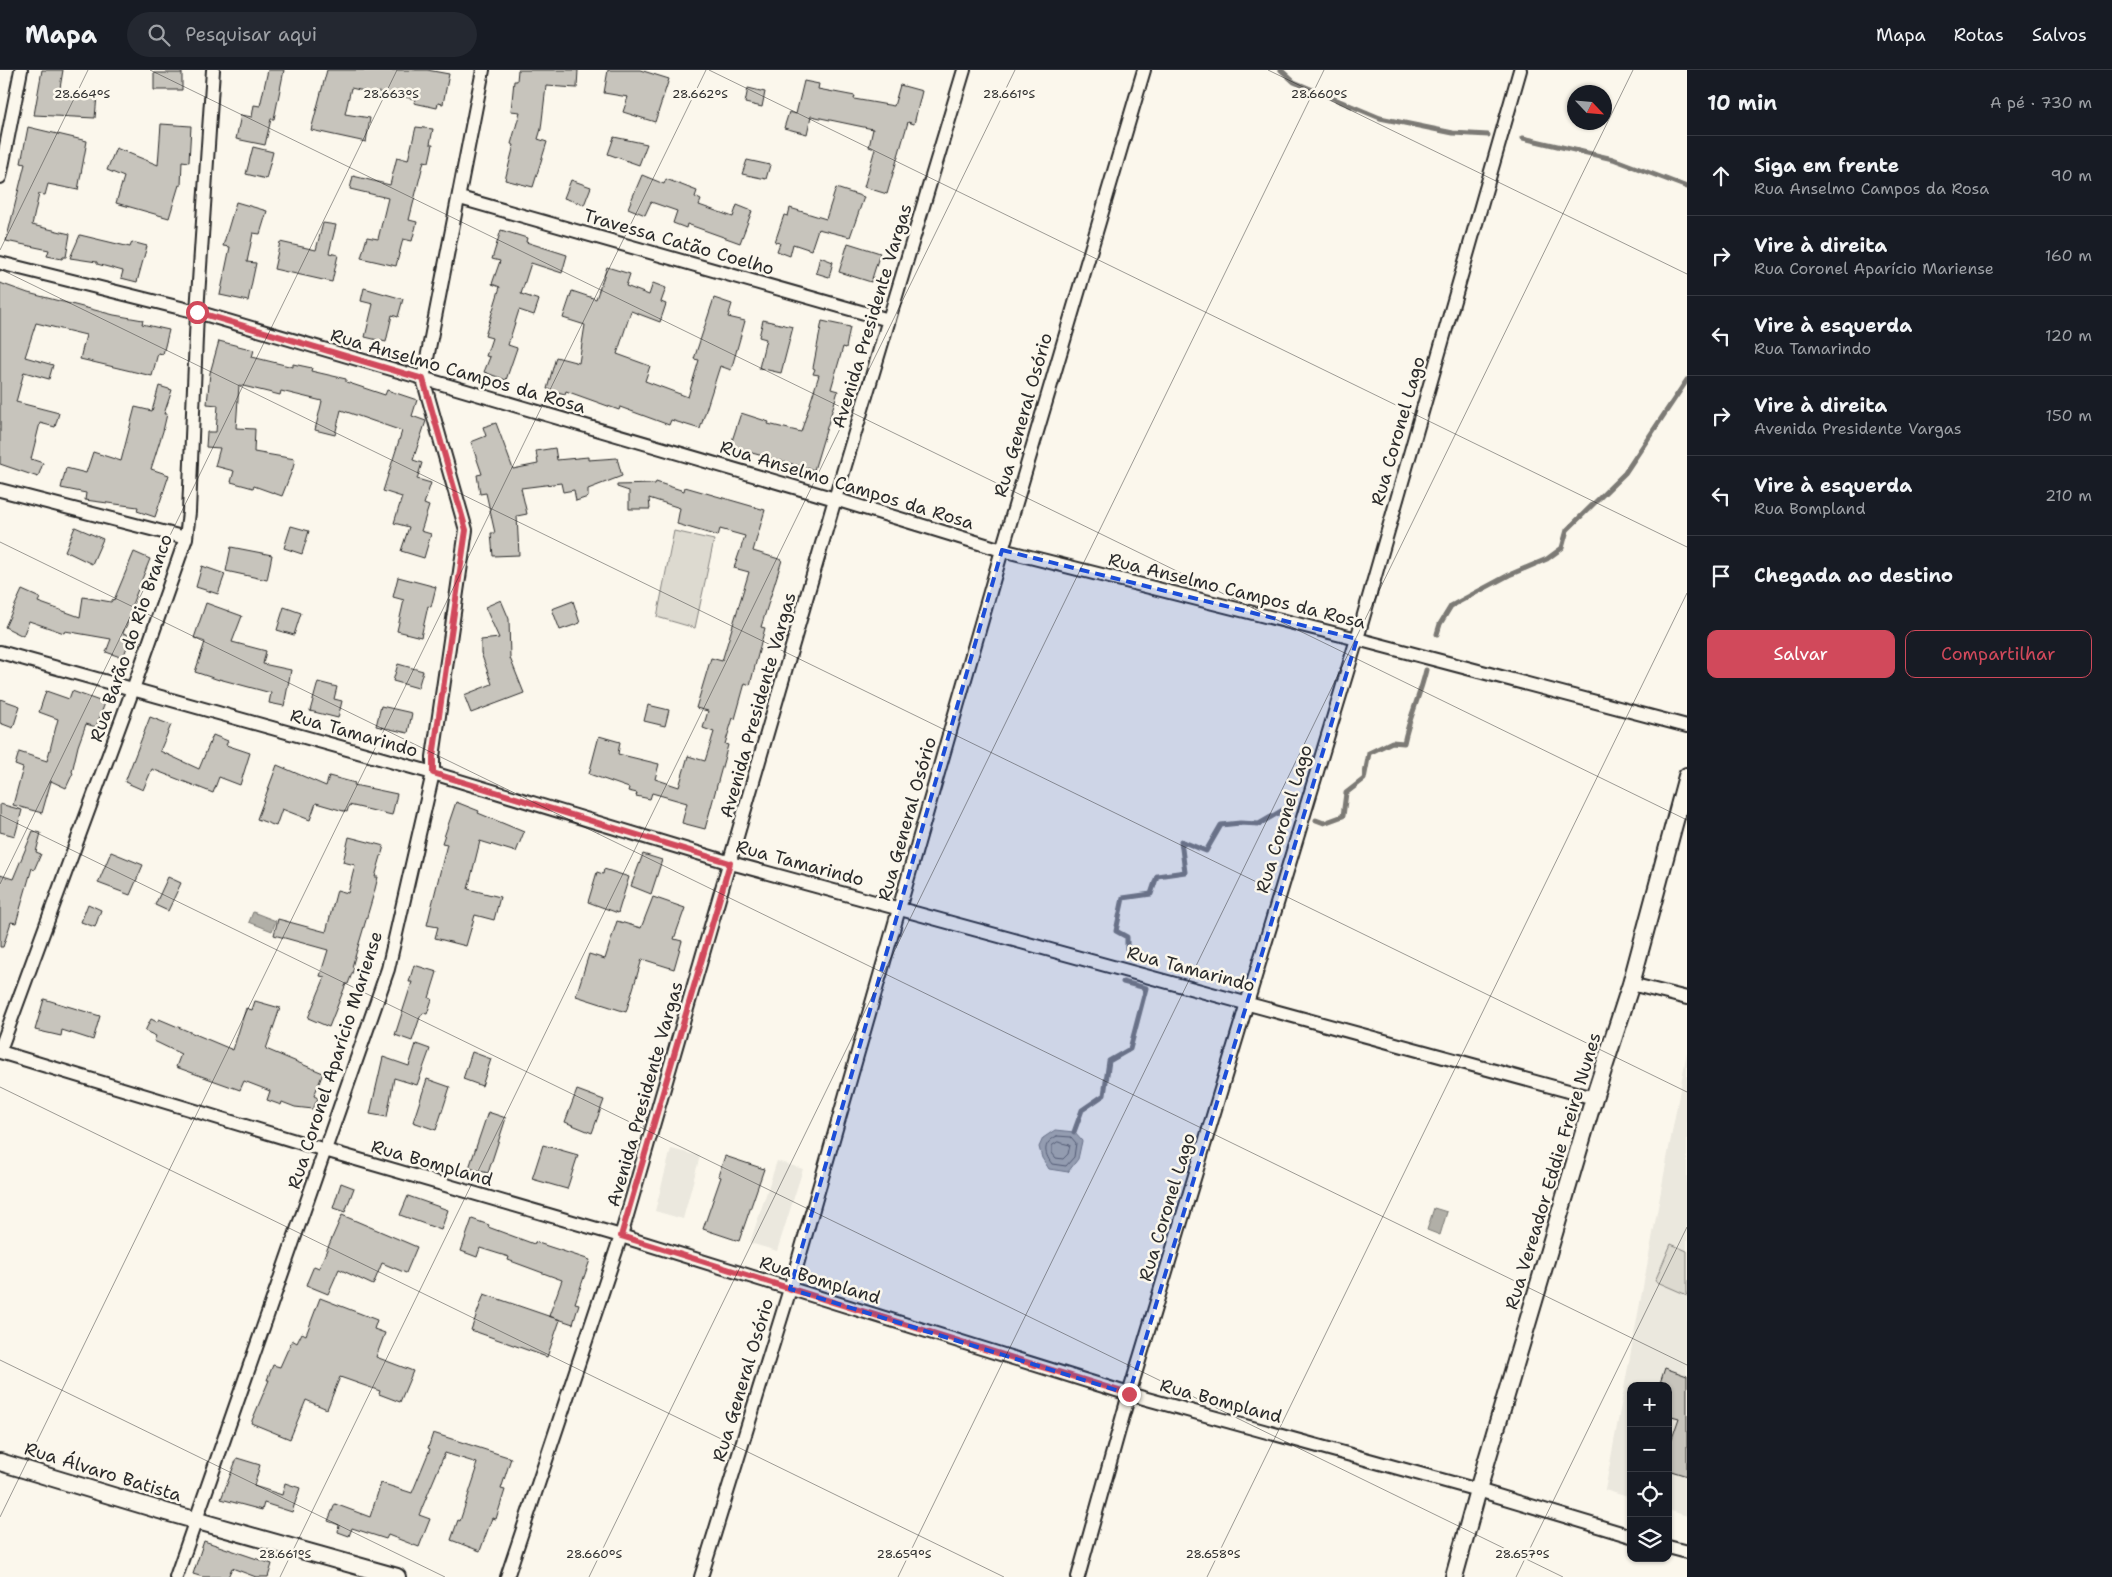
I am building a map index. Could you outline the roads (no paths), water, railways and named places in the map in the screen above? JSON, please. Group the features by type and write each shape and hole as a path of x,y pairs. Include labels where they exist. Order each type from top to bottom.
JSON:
{"street":[{"path":"0,177 21,70"},
{"name":"Rua Barão do Rio Branco","path":"0,1051 133,689 186,538 197,312 213,70"},
{"name":"Rua Coronel Aparício Mariense","path":"176,1577 388,969 433,773 433,757 466,530 423,379 460,198 483,70"},
{"name":"Avenida Presidente Vargas","path":"508,1577 621,1236 962,70"},
{"name":"Rua General Osório","path":"701,1577 790,1289 1002,550 1144,70"},
{"name":"Rua Coronel Lago","path":"1078,1577 1129,1394 1357,639 1520,70"},
{"name":"Travessa Catão Coelho","path":"460,198 889,320"},
{"name":"Rua Anselmo Campos da Rosa","path":"0,263 197,312 835,499 1002,550 1357,639 1687,726"},
{"path":"0,490 186,538"},
{"name":"Rua Tamarindo","path":"0,652 433,773 730,863 1594,1098"},
{"name":"Rua Vereador Eddie Freire Nunes","path":"1454,1577 1594,1098 1630,984 1687,776"},
{"path":"1630,984 1687,998"},
{"name":"Rua Bompland","path":"0,1051 325,1150 621,1236 1129,1394 1478,1490 1627,1535"},
{"name":"Rua Álvaro Batista","path":"0,1462 397,1577"},
{"path":"1672,1548 1687,1552"}],"water":[{"path":"253,912 276,921 272,931 249,922"},
{"path":"1055,1130 1074,1132 1082,1141 1078,1159 1068,1172 1049,1169 1042,1158 1039,1147 1043,1138"},
{"path":"1434,1208 1447,1212 1440,1235 1427,1230"}],"waterway":[{"path":"1281,70 1294,82 1380,118 1453,133 1488,135"},
{"path":"1523,138 1613,159 1687,187"},
{"path":"1437,634 1440,624 1451,606 1509,575 1547,559 1562,548 1567,530 1625,473 1687,380"},
{"path":"1316,820 1324,823 1343,816 1346,793 1364,779 1369,753 1392,742 1404,743 1426,670"},
{"path":"1127,948 1127,937 1116,931 1123,898 1151,894 1157,876 1185,872 1181,841 1206,851 1221,825 1259,824 1283,810"},
{"path":"1074,1132 1082,1110 1104,1095 1109,1061 1130,1049 1146,988 1123,982"}]}
